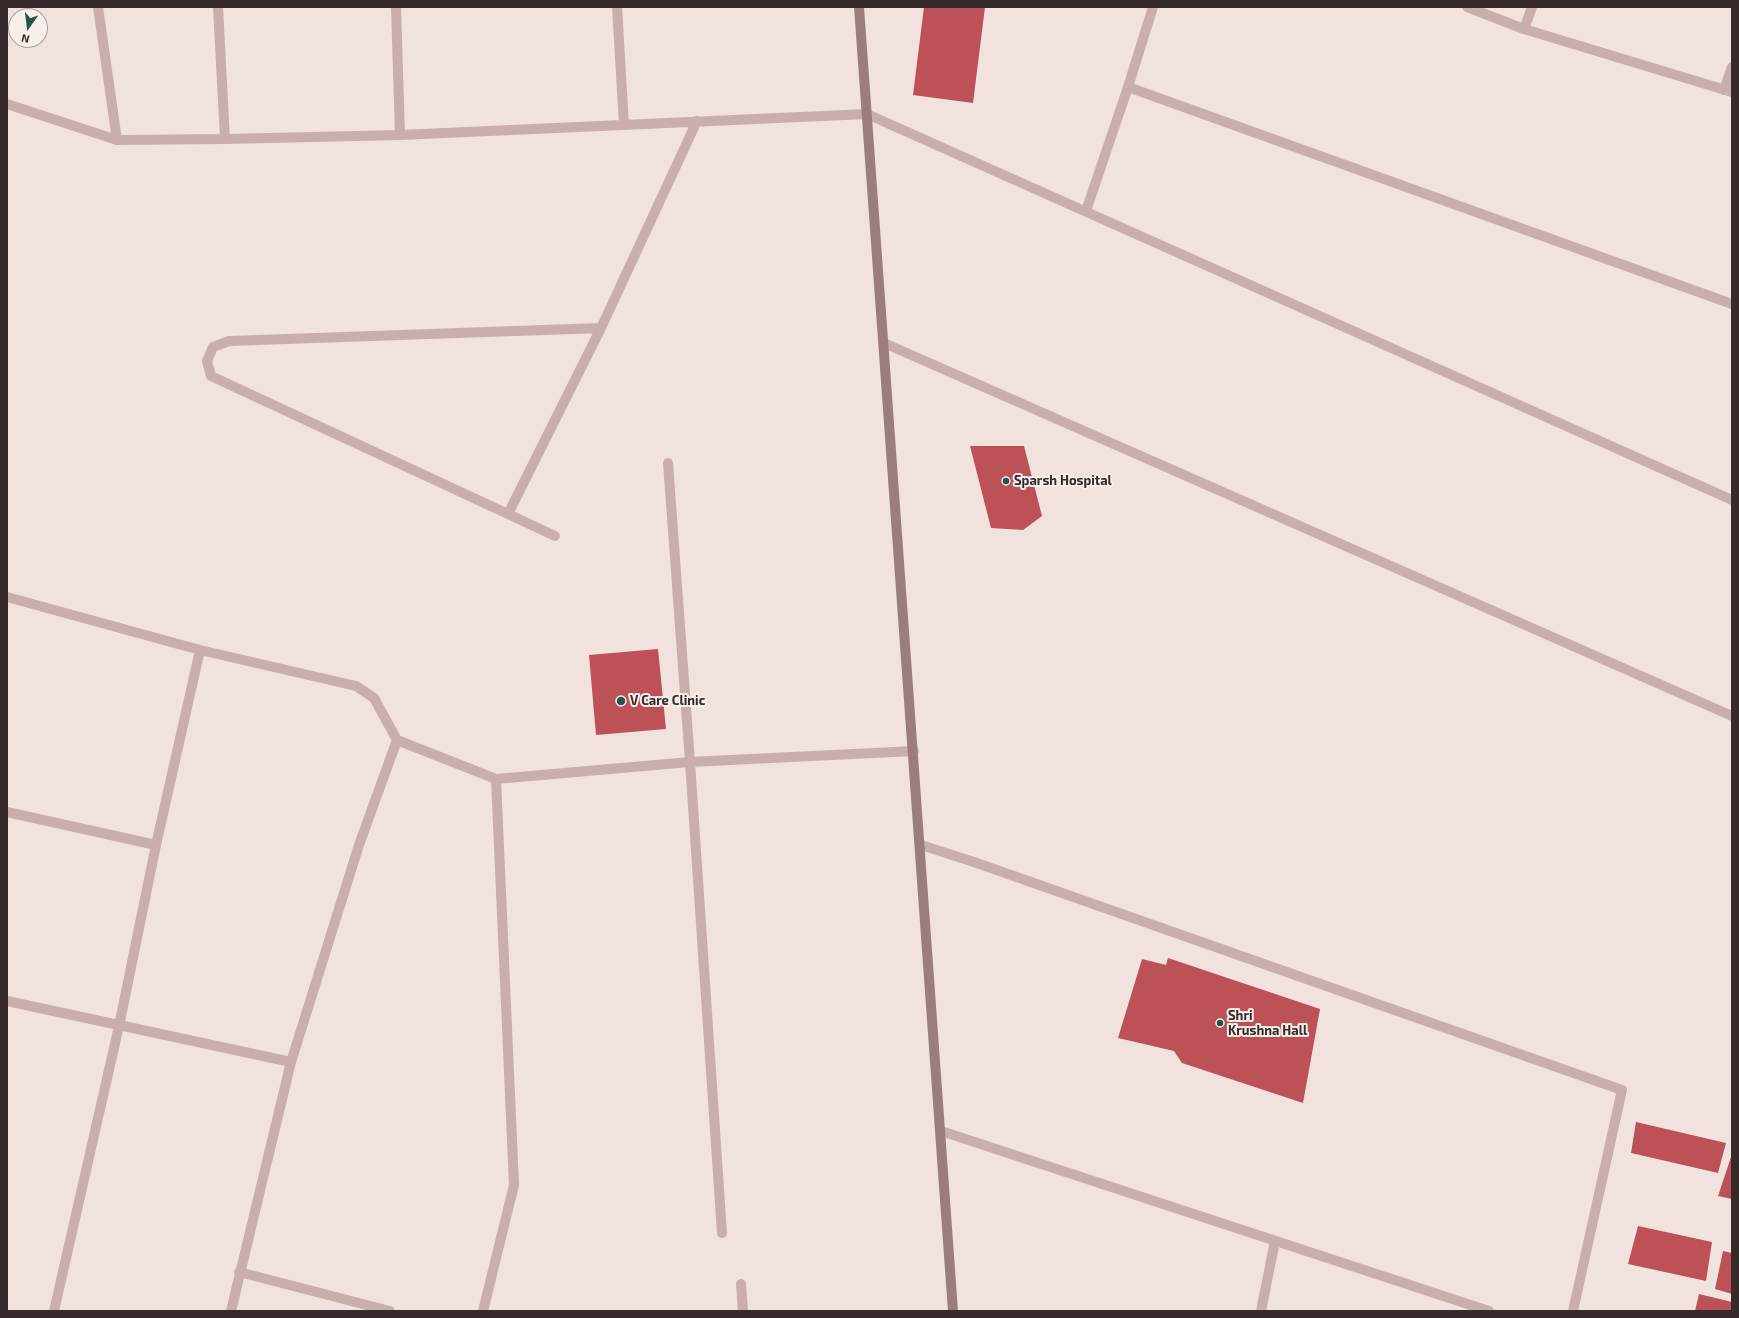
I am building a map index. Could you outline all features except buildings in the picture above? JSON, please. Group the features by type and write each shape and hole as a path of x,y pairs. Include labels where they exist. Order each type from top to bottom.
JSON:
{"street":[{"path":"98,7 117,140"},
{"path":"218,7 225,140"},
{"path":"396,7 400,135"},
{"path":"617,7 624,124"},
{"path":"859,7 921,845 953,1311"},
{"path":"1086,211 1153,7"},
{"path":"1467,7 1524,29 1728,91 1732,67"},
{"path":"1524,29 1532,7"},
{"path":"1128,86 1732,304"},
{"path":"7,104 117,140 225,140 400,135 867,114 1732,500"},
{"path":"508,514 601,328 696,121"},
{"path":"555,536 211,376 207,361 213,347 229,341 601,328"},
{"path":"884,343 1732,716"},
{"path":"668,464 722,1233"},
{"path":"7,597 200,650 356,686 374,698 396,740 496,779 690,762 914,751"},
{"path":"54,1311 119,1026 156,844 200,650"},
{"path":"231,1311 239,1272 291,1062 359,846 396,740"},
{"path":"483,1311 514,1185 496,779"},
{"path":"7,812 156,844"},
{"path":"921,845 982,864 1622,1090 1573,1311"},
{"path":"7,1001 291,1062"},
{"path":"941,1131 1275,1242 1489,1311"},
{"path":"1261,1311 1275,1242"},
{"path":"239,1272 390,1311"},
{"path":"741,1284 743,1311"}],"place":[{"name":"Sparsh Hospital","path":"1006,481"},
{"name":"V Care Clinic","path":"621,701"},
{"name":"Shri Krushna Hall","path":"1220,1023"}]}
